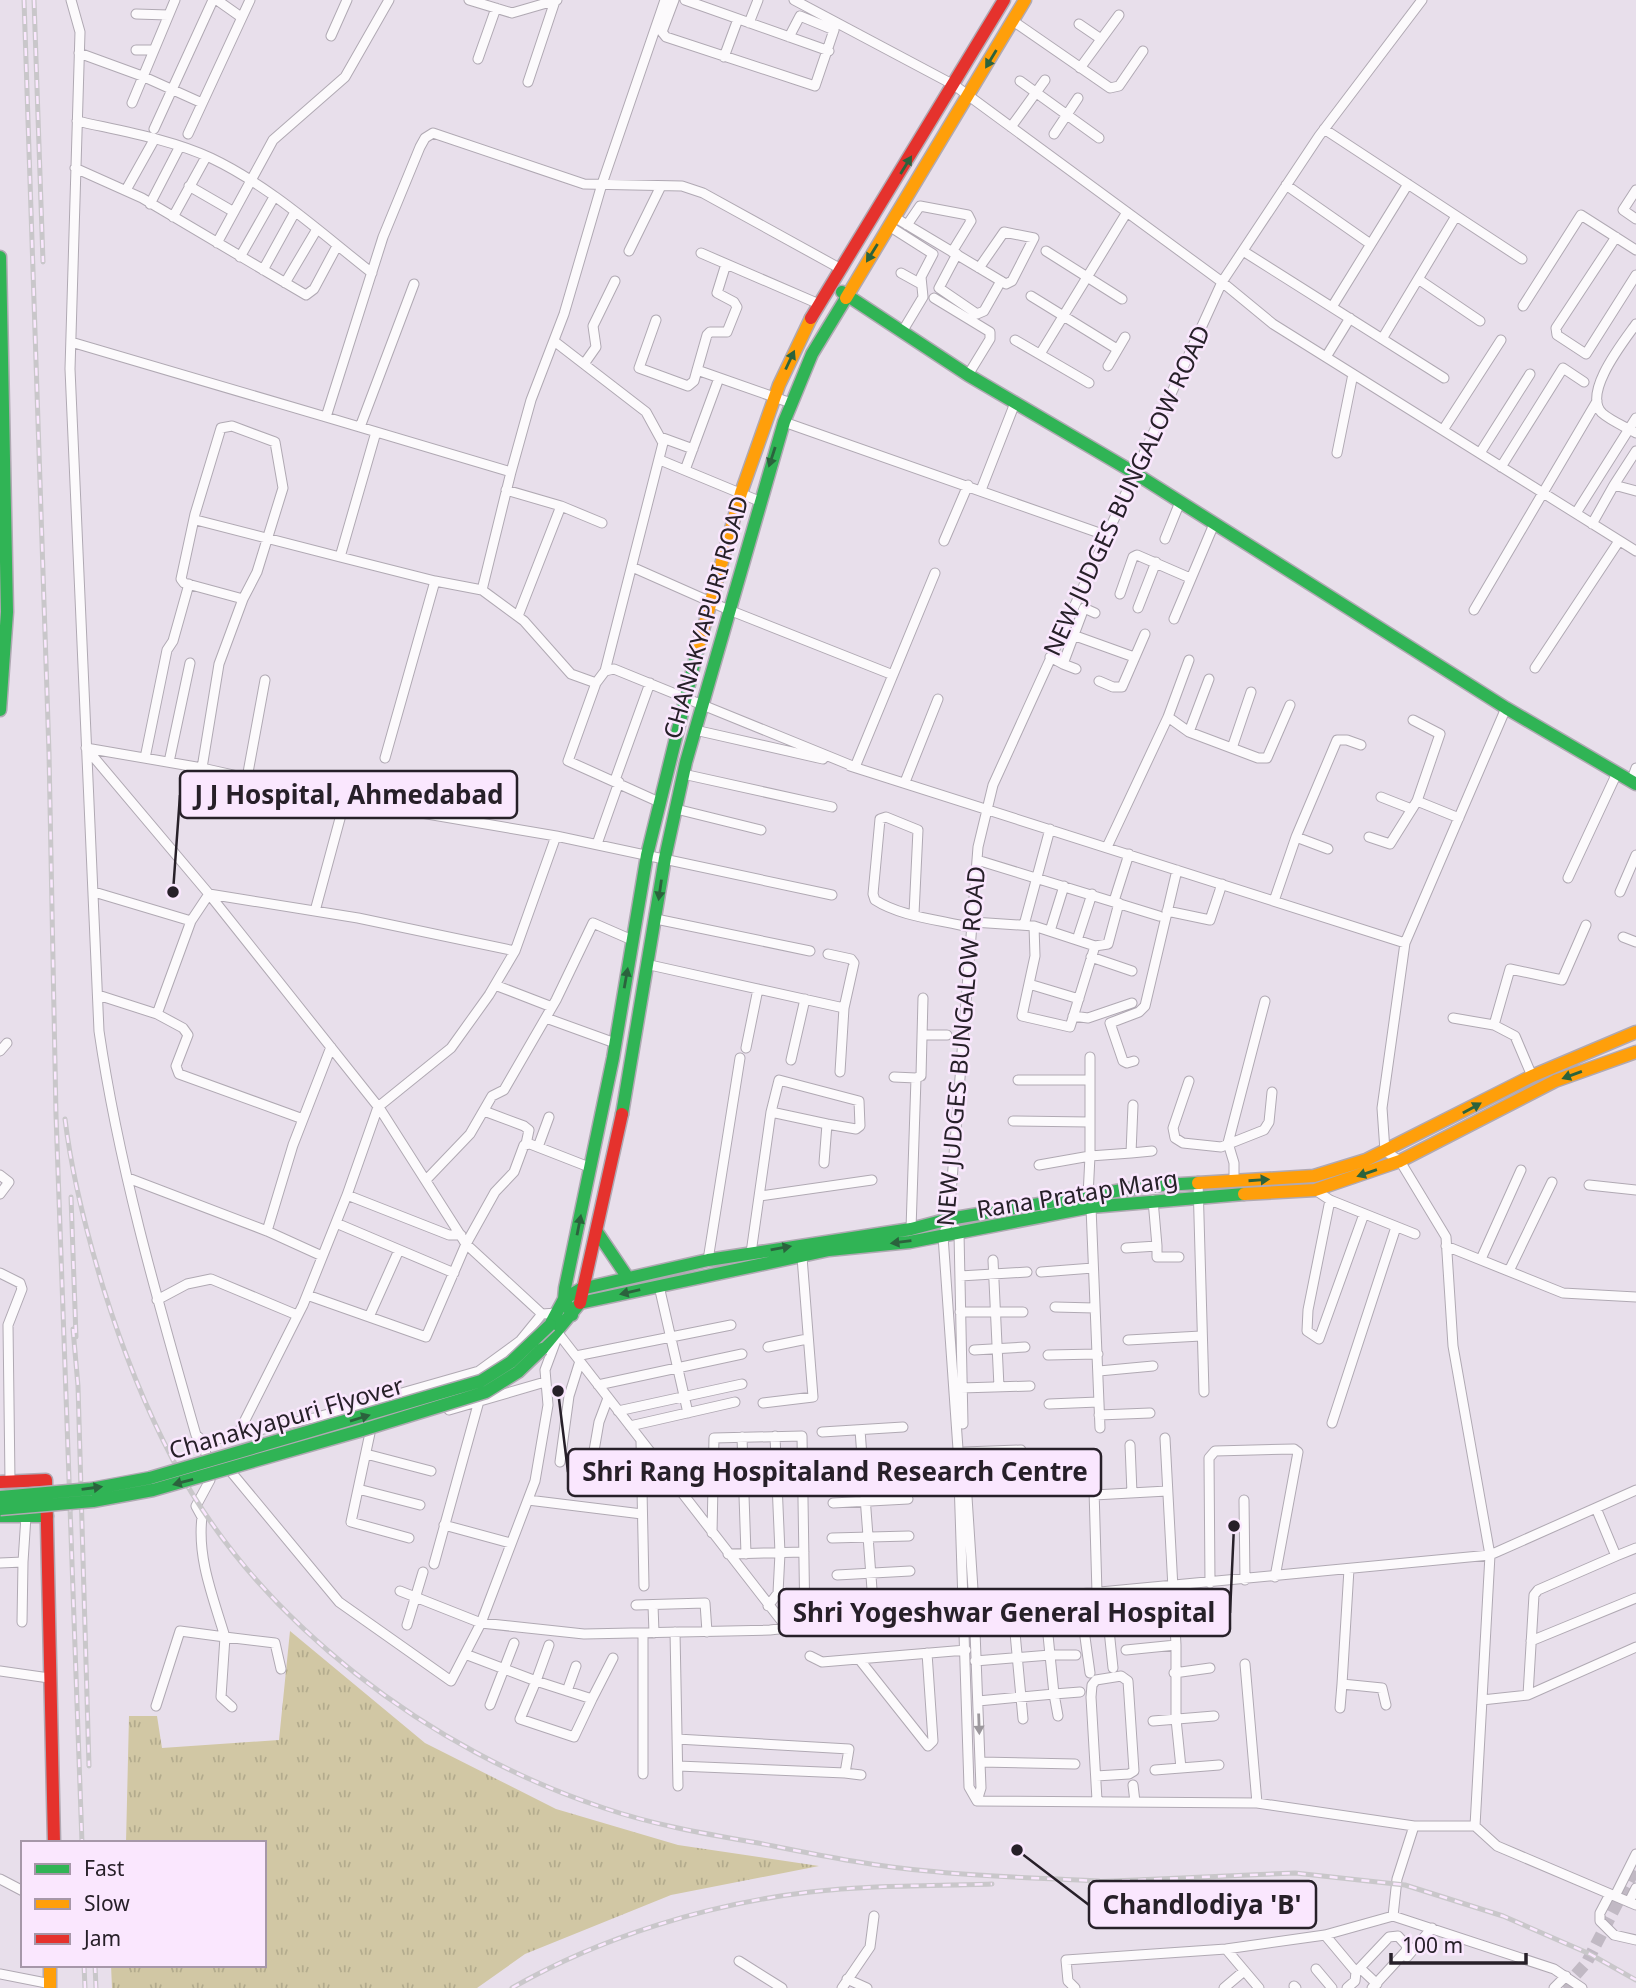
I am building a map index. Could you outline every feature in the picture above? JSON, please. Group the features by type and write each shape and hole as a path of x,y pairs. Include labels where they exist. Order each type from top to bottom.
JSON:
{"street":[{"path":"71,0 80,33 71,342 99,1031 108,1091 158,1300 196,1435 204,1442 210,1480 196,1506 202,1517 199,1533 203,1562 225,1637 221,1697 232,1707"},
{"path":"132,103 175,0"},
{"path":"154,129 215,0 241,18"},
{"path":"188,134 250,0"},
{"path":"331,36 347,0"},
{"path":"217,243 273,140 345,77 389,0"},
{"path":"469,0 512,13 556,0"},
{"path":"528,82 556,0"},
{"path":"482,590 510,472 531,401 554,341 602,184 665,0"},
{"path":"674,0 664,35 811,86 817,83 835,33 833,27 803,16 797,18 789,37"},
{"path":"685,0 829,51"},
{"path":"749,23 758,0"},
{"path":"794,0 954,85 1222,282 1273,324 1636,551"},
{"path":"572,1315 564,1300 615,1043 647,855 710,601 741,493 774,397 807,324 1004,0"},
{"name":"CHANAKYAPURI ROAD","path":"580,1303 642,1009 665,858 683,774 759,501 790,403 812,354 1025,0"},
{"name":"NEW JUDGES BUNGALOW ROAD","path":"977,1801 969,1787 966,1650 969,1606 943,1236 949,1219 977,860 987,809 993,785 1061,631 1222,282 1324,129 1422,0"},
{"path":"478,59 496,8"},
{"path":"136,14 168,15"},
{"path":"1080,68 1118,15"},
{"path":"724,57 738,19"},
{"path":"1013,21 1114,89 1143,51"},
{"path":"1079,24 1101,39"},
{"path":"136,50 153,50"},
{"path":"79,53 142,76 202,103"},
{"path":"1011,127 1045,80"},
{"path":"1020,81 1099,138"},
{"path":"1054,134 1078,98"},
{"path":"77,121 154,140 206,157 274,197 372,273"},
{"path":"1324,129 1522,259"},
{"path":"326,417 372,273 420,147 425,138 433,132 584,184 682,186 703,194 841,269"},
{"path":"126,190 154,140"},
{"path":"150,204 179,148"},
{"path":"173,217 206,157"},
{"path":"75,168 126,190 306,295 310,293 337,246"},
{"path":"1332,307 1369,243 1408,184"},
{"path":"1286,185 1369,243"},
{"path":"629,251 661,186"},
{"path":"190,187 234,212"},
{"path":"1636,190 1623,211 1636,219"},
{"path":"240,257 274,197"},
{"path":"907,225 920,206 968,215 971,221 939,288 977,314 984,311 1001,281"},
{"path":"263,270 295,212"},
{"path":"1040,354 1127,212"},
{"path":"1523,306 1581,215 1636,250"},
{"path":"1382,339 1456,216"},
{"path":"892,222 907,225 955,253 979,268 1006,284 1012,281 1033,241 1031,236 1007,232 1001,234 979,268"},
{"path":"892,222 933,254 921,277 923,297 902,332"},
{"path":"285,284 317,229"},
{"path":"1616,237 1556,328 1560,338 1586,354 1636,275"},
{"path":"1243,250 1444,378"},
{"path":"1046,251 1122,299"},
{"path":"701,253 820,304"},
{"path":"0,257 4,611 0,710"},
{"path":"656,320 639,368 688,386 694,382 707,335 710,332 727,332 737,307 734,302 717,293 726,264"},
{"path":"901,273 921,284"},
{"path":"1418,279 1480,321"},
{"path":"584,364 596,347 593,326 615,281"},
{"path":"360,427 414,284"},
{"path":"833,284 847,297 968,375 1133,472 1506,708 1634,783 1636,768"},
{"path":"1031,296 1117,349"},
{"path":"934,298 990,332 990,339 968,375"},
{"path":"1326,357 1350,318"},
{"path":"1474,610 1597,401 1602,374 1636,324"},
{"path":"1108,366 1125,337"},
{"path":"1015,340 1088,383"},
{"path":"1443,430 1501,340"},
{"path":"554,341 646,412 663,443 605,671 596,683 568,761 659,802"},
{"path":"71,342 510,472"},
{"path":"1501,467 1563,369 1584,382"},
{"path":"697,370 790,403"},
{"path":"1336,453 1353,374"},
{"path":"1480,453 1530,374"},
{"path":"685,470 719,378"},
{"path":"1597,401 1601,412 1633,431"},
{"path":"981,490 1015,403"},
{"path":"1576,513 1633,431 1636,418"},
{"path":"784,422 1105,535"},
{"path":"202,768 219,664 243,599 257,572 283,488 275,442 232,426 221,428 181,579 189,584 243,599"},
{"path":"340,557 376,432"},
{"path":"660,437 693,449"},
{"path":"1592,524 1636,451"},
{"path":"660,460 759,501"},
{"path":"944,541 968,485"},
{"path":"1614,485 1636,491"},
{"path":"506,490 561,506 602,523"},
{"path":"1164,539 1180,502"},
{"path":"518,616 561,506"},
{"path":"196,520 435,582 482,590 518,616 571,674 596,683"},
{"path":"1174,619 1214,524"},
{"path":"1535,668 1619,541"},
{"path":"1120,594 1133,557 1137,555 1190,578"},
{"path":"1138,608 1156,562"},
{"path":"632,568 893,675"},
{"path":"855,767 935,573"},
{"path":"385,758 435,582"},
{"path":"145,758 167,650 173,641 189,584"},
{"path":"1074,604 1095,613"},
{"path":"1063,664 1084,608"},
{"path":"1061,631 1135,657"},
{"path":"1099,681 1113,687 1122,687 1145,634"},
{"path":"1050,657 1076,669"},
{"path":"1107,847 1168,717 1189,660"},
{"path":"169,762 190,663"},
{"path":"605,671 614,668 855,767"},
{"path":"1189,732 1209,679"},
{"path":"247,778 265,680"},
{"path":"597,844 650,682"},
{"path":"1232,748 1251,692"},
{"path":"905,782 938,699"},
{"path":"1168,717 1189,732 1258,758 1267,758 1290,705"},
{"path":"1475,1826 1490,1555 1453,1346 1446,1237 1400,1161 1385,1151 1382,1108 1405,943 1506,708"},
{"path":"1369,837 1390,844 1413,804 1440,734 1413,720"},
{"path":"695,730 855,767 1405,943"},
{"path":"1274,901 1296,837 1338,740 1347,740 1361,746"},
{"path":"86,748 202,768 345,800 597,844 832,895"},
{"path":"86,748 209,894 378,1107 466,1244 552,1321 578,1359 787,1628"},
{"path":"1569,878 1617,773"},
{"path":"683,774 832,807"},
{"path":"1381,797 1459,818"},
{"path":"315,911 345,800"},
{"path":"676,809 761,830"},
{"path":"914,914 918,830 886,817 880,819 873,894 875,900 914,914 973,925 1034,926 1095,946 1108,944 1129,854"},
{"path":"1024,925 1050,829"},
{"path":"237,1436 307,1295 378,1107 451,1048 495,985 515,951 556,836"},
{"path":"1296,837 1328,849"},
{"path":"1620,892 1636,855"},
{"path":"977,860 1163,914 1210,920 1222,884"},
{"path":"1134,1061 1123,1061 1110,1023 1139,1012 1144,1006 1163,914 1177,870"},
{"path":"1050,931 1064,886"},
{"path":"94,892 191,921"},
{"path":"209,894 315,911 515,951"},
{"path":"157,1014 191,921 209,894"},
{"path":"1077,940 1092,894"},
{"path":"656,919 810,951"},
{"path":"426,1180 470,1133 492,1096 504,1090 552,1007 593,923 632,940"},
{"path":"1494,1025 1510,969 1562,980 1586,925"},
{"path":"1034,926 1035,956 1022,1016 1070,1027 1095,946"},
{"path":"1623,937 1636,942"},
{"path":"828,954 851,959 854,963 844,1008 840,1072"},
{"path":"1091,957 1132,971"},
{"path":"650,965 844,1008"},
{"path":"495,985 552,1007"},
{"path":"1029,985 1079,999"},
{"path":"746,1048 758,989"},
{"path":"98,996 157,1014 183,1028 188,1035 176,1066 179,1074 303,1119"},
{"path":"894,1077 921,1076 923,998"},
{"path":"791,1060 805,999"},
{"path":"1234,1181 1228,1143 1265,1001"},
{"path":"1073,1016 1088,1018 1132,1003"},
{"path":"621,1006 642,1009"},
{"path":"545,1018 615,1043"},
{"path":"1453,1018 1494,1025 1515,1036 1532,1076"},
{"name":"Rana Pratap Marg","path":"580,1303 802,1258 829,1250 943,1236 1090,1202 1198,1182 1314,1176 1385,1151 1532,1076 1636,1032"},
{"path":"922,1035 947,1035"},
{"path":"0,1051 7,1042"},
{"path":"267,1231 274,1202 303,1119 331,1048"},
{"name":"Rana Pratap Marg","path":"552,1321 564,1300 581,1289 708,1260 911,1229 949,1219 1090,1202 1314,1190 1400,1161 1556,1081 1636,1052"},
{"path":"1090,1057 1090,1202 1100,1428"},
{"path":"708,1260 740,1058"},
{"path":"911,1229 916,1078"},
{"path":"751,1253 771,1112 776,1083 782,1079 859,1101 860,1126 856,1129 771,1112"},
{"path":"1018,1080 1090,1080"},
{"path":"1189,1081 1173,1128 1175,1138 1183,1143 1221,1147 1267,1128 1272,1092"},
{"path":"1131,1153 1133,1105"},
{"path":"307,1295 426,1337 466,1244 495,1192 514,1172 526,1144 528,1130 524,1126 484,1111"},
{"path":"538,1147 549,1117"},
{"path":"1013,1121 1089,1122"},
{"path":"824,1163 827,1124"},
{"path":"526,1144 589,1167"},
{"path":"1039,1165 1090,1156 1152,1151"},
{"path":"1481,1259 1521,1170"},
{"path":"0,1175 9,1182 0,1194"},
{"path":"128,1178 267,1231 322,1256"},
{"path":"760,1196 872,1180"},
{"path":"1198,1182 1204,1392"},
{"path":"1510,1271 1552,1182"},
{"path":"1589,1185 1636,1190"},
{"path":"1314,1190 1329,1200 1415,1234"},
{"path":"347,1195 449,1235 461,1235"},
{"path":"1153,1200 1157,1257 1179,1257"},
{"path":"1329,1200 1308,1310 1307,1331 1319,1339 1364,1214"},
{"path":"949,1219 959,1233 961,1388 969,1606 978,1701 981,1788 977,1801 1256,1802 1414,1826 1475,1826 1497,1846 1633,1903 1636,1888"},
{"path":"336,1223 454,1273"},
{"path":"1332,1423 1396,1227"},
{"path":"597,1232 628,1278"},
{"path":"1126,1248 1157,1246"},
{"path":"1446,1246 1563,1293 1636,1297"},
{"path":"369,1317 399,1250"},
{"path":"763,1403 813,1397 802,1258"},
{"path":"993,1260 999,1387"},
{"path":"1041,1272 1093,1268"},
{"path":"960,1276 1027,1272"},
{"path":"0,1273 20,1283 22,1289 4,1329 5,1477 46,1480 54,1841"},
{"path":"158,1300 187,1284 211,1279 298,1315"},
{"path":"659,1286 688,1413"},
{"path":"204,1442 314,1418 479,1371 520,1340 552,1321 572,1315 580,1303"},
{"path":"1055,1307 1094,1308"},
{"path":"960,1312 1023,1312"},
{"path":"232,1473 339,1602 451,1681 481,1623 535,1481 548,1405 545,1370 552,1321"},
{"name":"Chanakyapuri Flyover","path":"0,1509 93,1501 153,1490 359,1432 486,1392 518,1372 542,1349 552,1321"},
{"name":"Chanakyapuri Flyover","path":"0,1497 91,1489 150,1478 356,1420 481,1381 511,1363 552,1321"},
{"path":"578,1359 670,1336 731,1325"},
{"path":"1128,1340 1201,1336"},
{"path":"768,1347 807,1339"},
{"path":"974,1350 1025,1347"},
{"path":"598,1385 741,1354"},
{"path":"1048,1355 1098,1354"},
{"path":"560,1462 569,1396 578,1359"},
{"path":"1099,1371 1153,1366"},
{"path":"210,1480 545,1382"},
{"path":"618,1410 742,1384"},
{"path":"961,1388 1030,1386"},
{"path":"591,1468 599,1422 608,1398"},
{"path":"434,1564 479,1401"},
{"path":"630,1426 735,1402"},
{"path":"1049,1404 1098,1402"},
{"path":"1099,1415 1150,1413"},
{"path":"822,1432 903,1427"},
{"path":"860,1430 874,1616"},
{"path":"370,1433 351,1522 409,1538"},
{"path":"768,1606 778,1593 780,1553 775,1436"},
{"path":"712,1533 714,1438 802,1436 805,1625"},
{"path":"742,1437 746,1554"},
{"path":"1165,1438 1171,1586 1177,1646 1174,1673 1176,1719 1181,1768"},
{"path":"641,1441 644,1586"},
{"path":"1130,1445 1132,1493"},
{"path":"1210,1583 1209,1458 1215,1451 1294,1449 1298,1452 1275,1577"},
{"path":"964,1452 1021,1450"},
{"path":"366,1454 431,1471"},
{"path":"1093,1455 1101,1592 1108,1621 1113,1668"},
{"path":"825,1468 909,1463"},
{"path":"358,1489 419,1505"},
{"path":"400,1591 481,1623 584,1634 787,1628 1079,1594 1490,1555 1636,1490"},
{"path":"1094,1495 1167,1491"},
{"path":"833,1503 908,1499"},
{"path":"528,1500 642,1514"},
{"path":"1244,1500 1245,1580"},
{"path":"1596,1508 1616,1556"},
{"path":"0,1516 47,1516"},
{"path":"22,1622 26,1516"},
{"path":"444,1525 510,1543"},
{"path":"832,1538 909,1536"},
{"path":"1528,1695 1532,1607 1538,1590 1636,1548"},
{"path":"728,1554 804,1552"},
{"path":"0,1563 23,1562"},
{"path":"1340,1708 1349,1569"},
{"path":"837,1575 910,1571"},
{"path":"407,1625 424,1572"},
{"path":"1079,1594 1090,1673"},
{"path":"1531,1641 1636,1598"},
{"path":"636,1605 705,1603 707,1632"},
{"path":"643,1774 648,1633 653,1605"},
{"path":"1046,1615 1058,1716"},
{"path":"1083,1625 1108,1621"},
{"path":"1014,1622 1023,1719"},
{"path":"156,1706 180,1631 275,1643 281,1669"},
{"path":"675,1632 678,1786"},
{"path":"490,1705 514,1643"},
{"path":"549,1645 520,1719 574,1737 612,1658"},
{"path":"1126,1650 1177,1646"},
{"path":"1482,1700 1528,1695 1636,1647"},
{"path":"810,1656 822,1662 966,1650"},
{"path":"465,1654 592,1699"},
{"path":"859,1659 928,1746 933,1741 927,1654"},
{"path":"975,1661 1076,1655"},
{"path":"1245,1664 1256,1802"},
{"path":"567,1691 576,1667"},
{"path":"1174,1673 1210,1668"},
{"path":"0,1671 49,1678"},
{"path":"1096,1776 1129,1774 1135,1770 1128,1681 1121,1676 1096,1681 1091,1685 1097,1800"},
{"path":"1342,1684 1382,1688 1386,1705"},
{"path":"978,1701 1080,1692"},
{"path":"1153,1721 1214,1716"},
{"path":"677,1739 849,1749 845,1773"},
{"path":"980,1762 1075,1764"},
{"path":"1155,1770 1219,1765"},
{"path":"677,1766 861,1774"},
{"path":"1133,1785 1135,1802"},
{"path":"1393,1916 1397,1879 1414,1826"},
{"path":"1636,1854 1600,1913 1600,1920 1614,1935 1636,1940"},
{"path":"0,1879 21,1890"},
{"path":"867,1988 844,1983 870,1947 874,1916"},
{"path":"1074,1988 1068,1981 1066,1960 1226,1949 1325,1935 1393,1916 1566,1976 1578,1987"},
{"path":"1377,1985 1432,1928"},
{"path":"1325,1935 1358,1970 1377,1985"},
{"path":"1347,1988 1355,1981 1358,1970 1389,1937 1398,1936 1408,1945 1377,1985"},
{"path":"1226,1949 1259,1988"},
{"path":"739,1961 782,1988"},
{"path":"0,1974 50,1985 50,1967"},
{"path":"1316,1969 1332,1988"},
{"path":"1224,1988 1244,1971"},
{"path":"1554,1988 1566,1976"}],"green space":[{"path":"290,1631 425,1743 556,1809 678,1845 819,1866 671,1895 525,1954 477,1988 112,1988 111,1967 266,1967 266,1841 126,1841 129,1716 157,1716 162,1748 279,1740"}],"tunnel":[{"path":"1564,1988 1587,1962 1636,1867"}],"railway":[{"path":"24,0 49,753 56,1115 82,1841"},
{"path":"34,0 43,262"},
{"path":"65,1119 80,1204 103,1287 134,1375 173,1460 209,1519 252,1575 302,1627 356,1674 414,1716 476,1752 539,1783 604,1808 642,1819 885,1866 971,1875 1099,1881"},
{"path":"71,1197 76,1337"},
{"path":"73,1329 78,1386 89,1766"},
{"path":"1090,1882 1295,1873 1405,1885 1503,1916 1590,1954 1636,1980"},
{"path":"512,1988 619,1938 656,1925 733,1905 772,1897 833,1890 992,1884"},
{"path":"84,1967 85,1988"},
{"path":"95,1967 96,1988"}],"traffic: fast":[{"path":"0,257 7,612 0,710"},
{"path":"842,292 968,375 1133,472 1506,708 1636,784"},
{"path":"622,1114 665,858 686,762 784,422 812,354 846,298"},
{"path":"572,1315 564,1299 565,1288 613,1058 647,855 698,648"},
{"path":"550,1325 564,1299 581,1289 708,1260 911,1229 949,1219 1146,1186 1198,1183"},
{"path":"542,1349 580,1303 829,1250 910,1242 1091,1207 1244,1194"},
{"path":"597,1232 628,1278"},
{"path":"0,1497 91,1489 150,1478 481,1381 511,1362 550,1325"},
{"path":"0,1509 93,1501 153,1490 359,1431 486,1392 518,1372 542,1349"},
{"path":"0,1516 47,1516"}],"traffic: slow":[{"path":"846,298 1025,0"},
{"path":"698,648 741,493 779,385 811,318"},
{"path":"1198,1183 1314,1176 1366,1160 1532,1076 1636,1032"},
{"path":"1244,1194 1315,1190 1400,1161 1555,1081 1636,1052"},
{"path":"50,1967 50,1988"}],"traffic: jam":[{"path":"811,318 1004,0"},
{"path":"580,1303 622,1114"},
{"path":"0,1482 46,1480 54,1841"}],"place":[{"name":"J J Hospital, Ahmedabad","path":"173,892"},
{"name":"Shri Rang Hospitaland Research Centre","path":"558,1391"},
{"name":"Shri Yogeshwar General Hospital","path":"1234,1526"},
{"name":"Chandlodiya 'B'","path":"1017,1850"}]}
